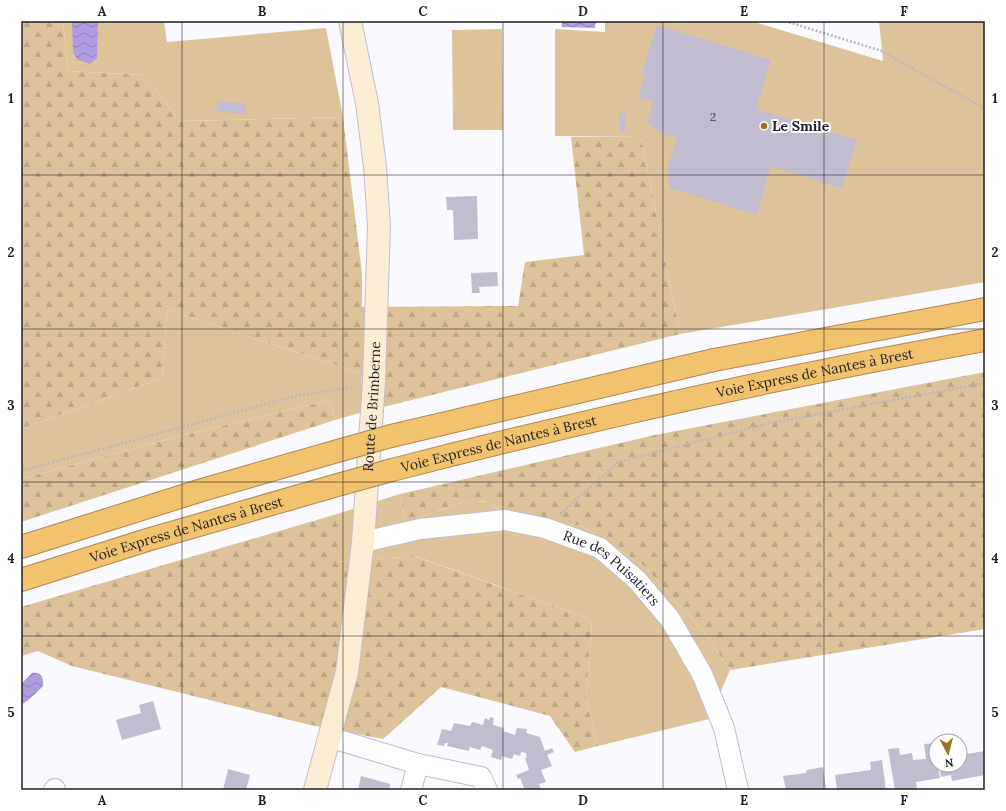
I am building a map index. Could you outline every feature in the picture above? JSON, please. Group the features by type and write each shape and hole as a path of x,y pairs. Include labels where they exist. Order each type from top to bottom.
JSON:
{"highway":[{"path":"21,547 202,490 391,436 714,360 985,309"},
{"name":"Voie Express de Nantes à Brest","path":"21,580 147,540 341,484 503,441 710,393 985,340"}],"street":[{"name":"Route de Brimberne","path":"315,790 347,672 363,542 374,381 379,226 375,167 367,103 350,21"},
{"name":"Rue des Puisatiers","path":"363,542 420,529 505,520 545,528 600,548 637,580 670,619 702,674 724,728 738,790"},
{"path":"329,737 418,764 481,778 487,790"},
{"path":"411,790 418,764"}],"path":[{"path":"785,21 882,51 985,109"},
{"path":"21,471 295,396 356,387 374,381"},
{"path":"545,528 619,462 766,424 985,384"}],"green space":[{"path":"21,21 63,21 68,71 144,75 180,121 343,117 362,274 362,307 518,306 525,262 584,255 571,137 641,137 680,334 363,412 361,373 167,310 162,378 21,429"},
{"path":"63,21 164,21 167,42 326,28 343,117 180,121 144,75 68,71"},
{"path":"605,21 751,21 883,61 879,21 985,21 985,282 680,334 641,137 555,136 555,29 605,32"},
{"path":"502,29 503,130 453,130 452,30"},
{"path":"167,310 361,373 363,412 335,420 330,400 184,435 21,479 21,429 162,378"},
{"path":"985,372 985,629 730,670 705,633 644,566 582,526 501,513 489,501 461,503 406,522 400,494 655,435"},
{"path":"330,400 335,420 21,522 21,479 184,435"},
{"path":"400,494 406,522 461,503 489,501 501,513 582,526 644,566 705,633 730,670 709,719 598,746 586,700 592,620 415,556 337,562 337,514"},
{"path":"337,514 338,562 414,556 592,620 586,700 598,746 575,752 550,716 441,687 383,739 306,724 72,666 38,651 21,656 21,607"}],"water":[{"path":"72,21 98,21 97,58 90,64 78,60 73,53"},
{"path":"562,21 598,21 595,24 595,28 562,27"},
{"path":"32,673 40,674 43,680 43,686 21,704 21,684"}],"building":[{"name":"Le Smile","path":"657,25 771,60 756,109 857,140 842,188 771,166 757,215 670,188 667,170 677,138 660,133 647,122 653,102 638,98 645,76 641,75"},
{"path":"218,101 246,104 245,114 216,111"},
{"path":"619,113 625,113 625,131 620,132"},
{"path":"477,196 478,239 454,240 453,210 447,210 446,197"},
{"path":"497,272 498,286 479,287 480,293 472,293 471,273"},
{"path":"153,701 161,729 122,740 116,720 141,713 139,705"},
{"path":"490,717 494,718 493,725 504,728 503,731 515,735 517,728 527,729 526,733 540,737 545,751 552,748 554,752 547,755 552,766 541,770 546,782 539,784 541,790 525,790 520,778 518,779 516,775 529,770 525,758 527,758 526,753 521,752 520,756 514,754 512,759 502,756 501,760 491,757 493,750 482,746 480,750 470,747 469,751 447,746 448,743 445,743 444,746 437,745 442,729 451,731 454,723 470,726 472,722 483,725 485,718 489,720"},
{"path":"924,744 928,744 928,773 939,773 940,778 916,782 917,790 895,790 888,749 899,748 900,755 912,753 913,760 926,759"},
{"path":"985,751 985,775 952,781 951,775 941,777 940,773 968,773 968,754"},
{"path":"882,760 886,790 837,790 835,775 871,770 870,762"},
{"path":"823,767 826,790 786,790 783,776 806,773 807,770"},
{"path":"228,769 250,775 246,790 223,790"},
{"path":"361,776 390,784 389,790 358,790"}],"place":[{"name":"Le Smile","path":"764,126"}]}
